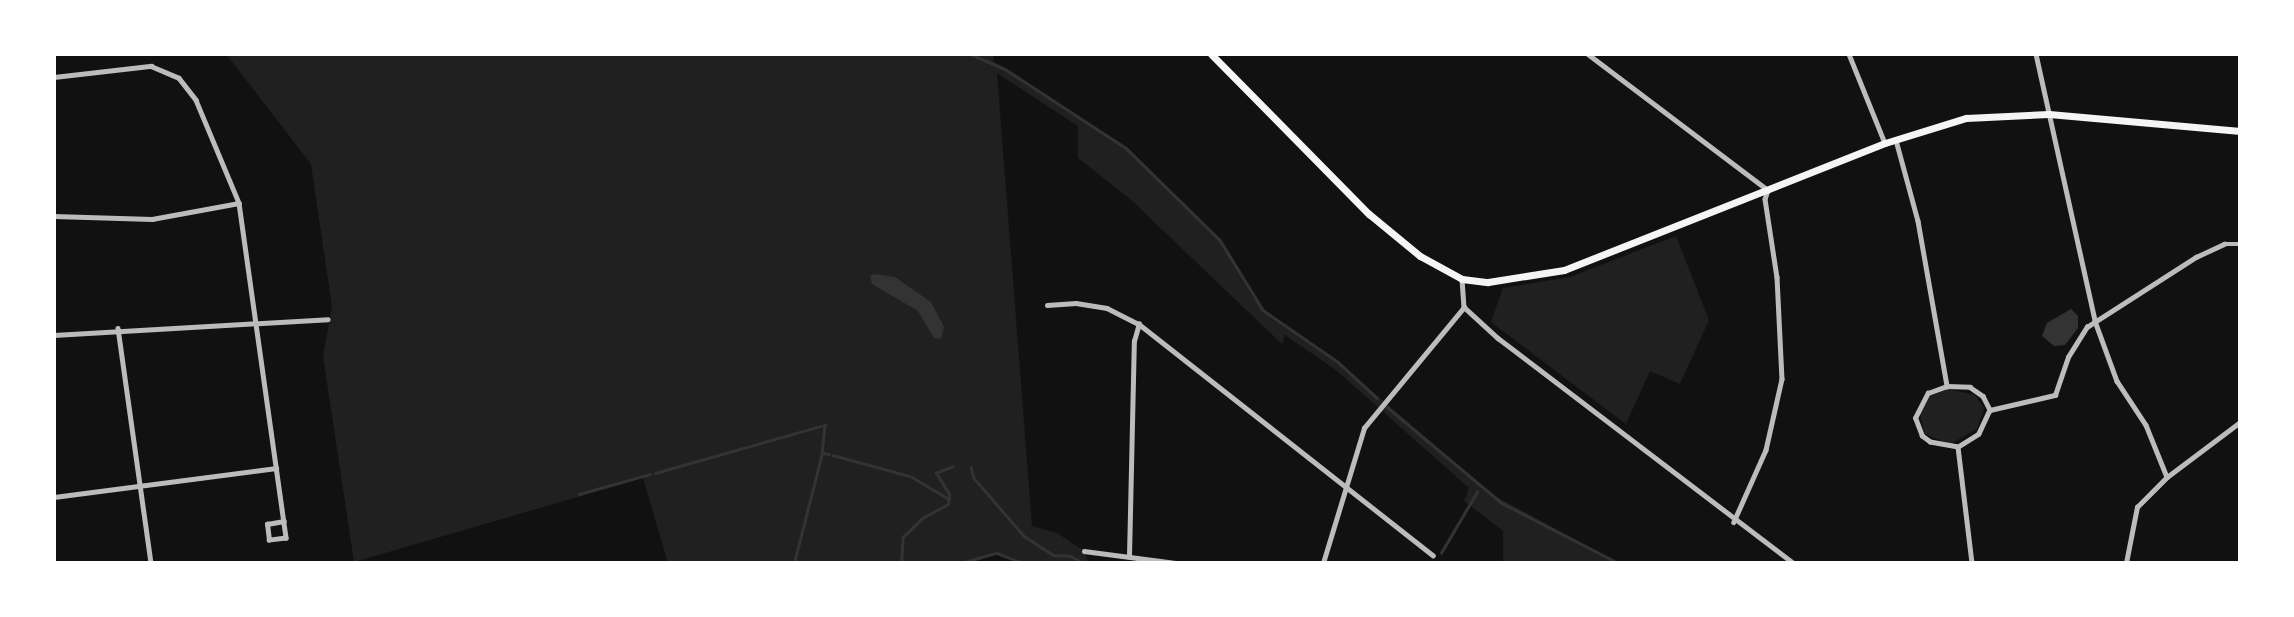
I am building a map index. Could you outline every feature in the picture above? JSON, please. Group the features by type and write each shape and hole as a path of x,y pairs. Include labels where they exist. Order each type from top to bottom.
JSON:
{"main road":[{"path":"1211,54 1369,214 1424,260 1462,279 1526,279 1564,270 1895,139 1966,118 2049,114 2240,131"}],"street":[{"path":"1588,54 1768,190 1765,199 1777,277 1782,379 1766,450 1734,522"},
{"path":"1849,54 1885,143"},
{"path":"2036,54 2095,321 2117,380 2146,425 2167,477"},
{"path":"54,78 151,66 179,78 196,100 239,203 254,321 284,521 286,538 270,540 267,524 284,521"},
{"path":"1895,139 1918,221 1947,386"},
{"path":"54,216 152,219 239,203"},
{"path":"1990,410 2055,395 2068,357 2095,321 2196,257 2224,244 2240,244"},
{"path":"1323,563 1343,489 1364,428 1464,307 1462,279"},
{"path":"1047,305 1076,303 1107,309 1139,324 1205,372 1343,489 1433,555"},
{"path":"1464,307 1547,380 1734,522 1793,563"},
{"path":"54,335 118,328 328,319"},
{"path":"1129,556 1134,341 1139,324"},
{"path":"118,328 150,563"},
{"path":"1947,386 1970,387 1983,396 1990,410 1979,433 1958,447 1930,442 1922,436 1915,418 1928,393 1947,386"},
{"path":"2126,563 2137,507 2167,477 2240,422"},
{"path":"1958,447 1972,563"},
{"path":"54,496 276,468"},
{"path":"1084,551 1177,563"}],"shaded area":[{"path":"226,54 994,54 993,61 1130,151 1220,240 1253,298 1267,313 1338,362 1493,495 1618,563 1503,563 1503,531 1464,501 1469,488 1336,370 1285,335 1282,344 1129,198 1078,158 1078,126 997,73 1032,526 1057,533 1084,551 1089,563 1014,563 1013,558 997,553 961,563 668,563 643,478 354,562 323,356 332,307 311,164"},
{"path":"1676,236 1709,320 1680,384 1650,371 1626,424 1491,322 1503,288 1570,277"},
{"path":"874,274 895,277 931,302 944,327 941,339 934,338 918,311 872,284 870,276"},
{"path":"2071,309 2078,316 2078,328 2065,345 2054,346 2042,336 2047,323"},
{"path":"1948,389 1975,395 1984,408 1977,429 1950,444 1925,434 1920,414 1930,396"}],"waterway":[{"path":"970,54 1005,69 1126,148 1220,240 1263,310 1338,362 1377,398"},
{"path":"1387,407 1502,503 1618,563"},
{"path":"655,473 825,425 822,453"},
{"path":"794,563 822,453 829,454"},
{"path":"833,455 909,476"},
{"path":"901,563 903,537 924,517 948,504 949,494 936,473 953,466"},
{"path":"971,467 974,478 1024,536 1053,555 1071,556 1083,563"},
{"path":"579,494 650,474"},
{"path":"912,477 949,499"},
{"path":"1441,553 1477,492"},
{"path":"961,563 997,553 1023,563"}]}
